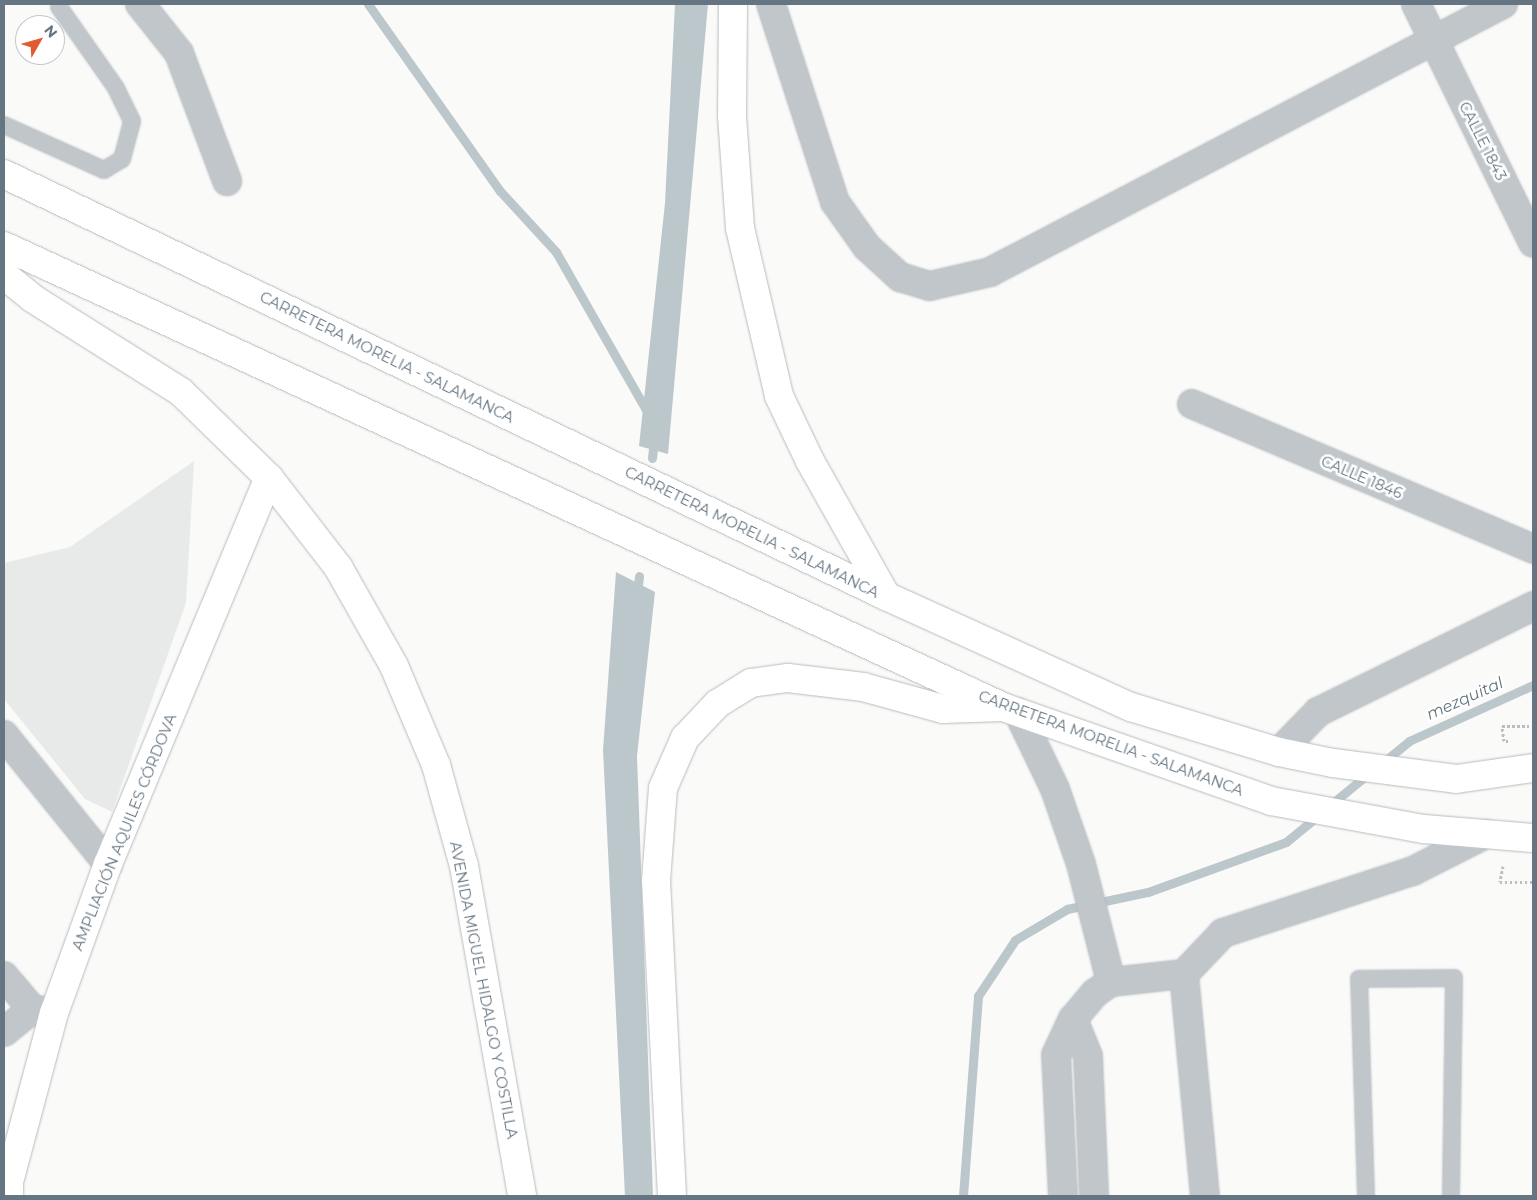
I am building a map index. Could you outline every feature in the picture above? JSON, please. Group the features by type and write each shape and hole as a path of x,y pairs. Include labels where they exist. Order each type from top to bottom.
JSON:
{"main road":[{"path":"733,4 732,116 740,228 779,396 810,461 886,596"},
{"name":"CARRETERA MORELIA - SALAMANCA","path":"4,174 886,596 1131,707 1279,752 1333,763 1456,779 1533,768"},
{"name":"CARRETERA MORELIA - SALAMANCA","path":"4,246 1010,709 1271,801 1424,828 1533,838"},
{"name":"AVENIDA MIGUEL HIDALGO Y COSTILLA","path":"4,275 32,298 181,392 269,478 338,567 394,666 436,765 464,866 522,1196"},
{"name":"AMPLIACIÓN AQUILES CÓRDOVA","path":"9,1196 8,1182 43,1011 108,864 269,478"},
{"path":"672,1196 656,880 663,788 685,738 717,704 751,683 788,678 863,687 943,709 1010,709"}],"street":[{"path":"140,4 179,53 226,181"},
{"path":"771,4 835,202 868,247 900,277 930,286 990,272 1503,4"},
{"name":"CALLE 1843","path":"1416,4 1533,243"},
{"name":"CALLE 1846","path":"1192,404 1533,549"},
{"path":"1279,752 1318,712 1533,606"},
{"path":"1010,709 1056,789 1084,872 1111,982"},
{"path":"4,735 108,864"},
{"path":"1063,1196 1056,1055 1073,1019 1095,992 1111,982 1184,974 1223,933 1413,871 1486,834"},
{"path":"1184,974 1205,1196"},
{"path":"4,976 43,1011 4,1032"},
{"path":"1073,1019 1088,1056 1094,1196"}],"lane":[{"path":"4,125 104,170 122,159 132,120 116,88 59,7"},
{"path":"1366,1196 1359,979 1454,978 1451,1196"}],"path":[{"path":"1514,741 1504,741 1502,726 1533,726"},
{"path":"1509,866 1501,866 1500,882 1533,882"}],"shaded area":[{"path":"675,4 708,4 668,454 639,446 665,203"},
{"path":"194,461 186,603 112,812 85,799 4,699 4,563 70,547"},
{"path":"616,572 655,592 637,756 653,1196 625,1196 603,750"}],"waterway":[{"path":"368,4 500,191 556,252 649,415"},
{"path":"652,458 654,440"},
{"path":"637,593 639,576"},
{"name":"mezquital","path":"1381,764 1409,741 1533,685"},
{"path":"1329,806 1369,773"},
{"path":"963,1196 978,996 1015,940 1067,909 1148,892 1286,842 1319,815"}]}
